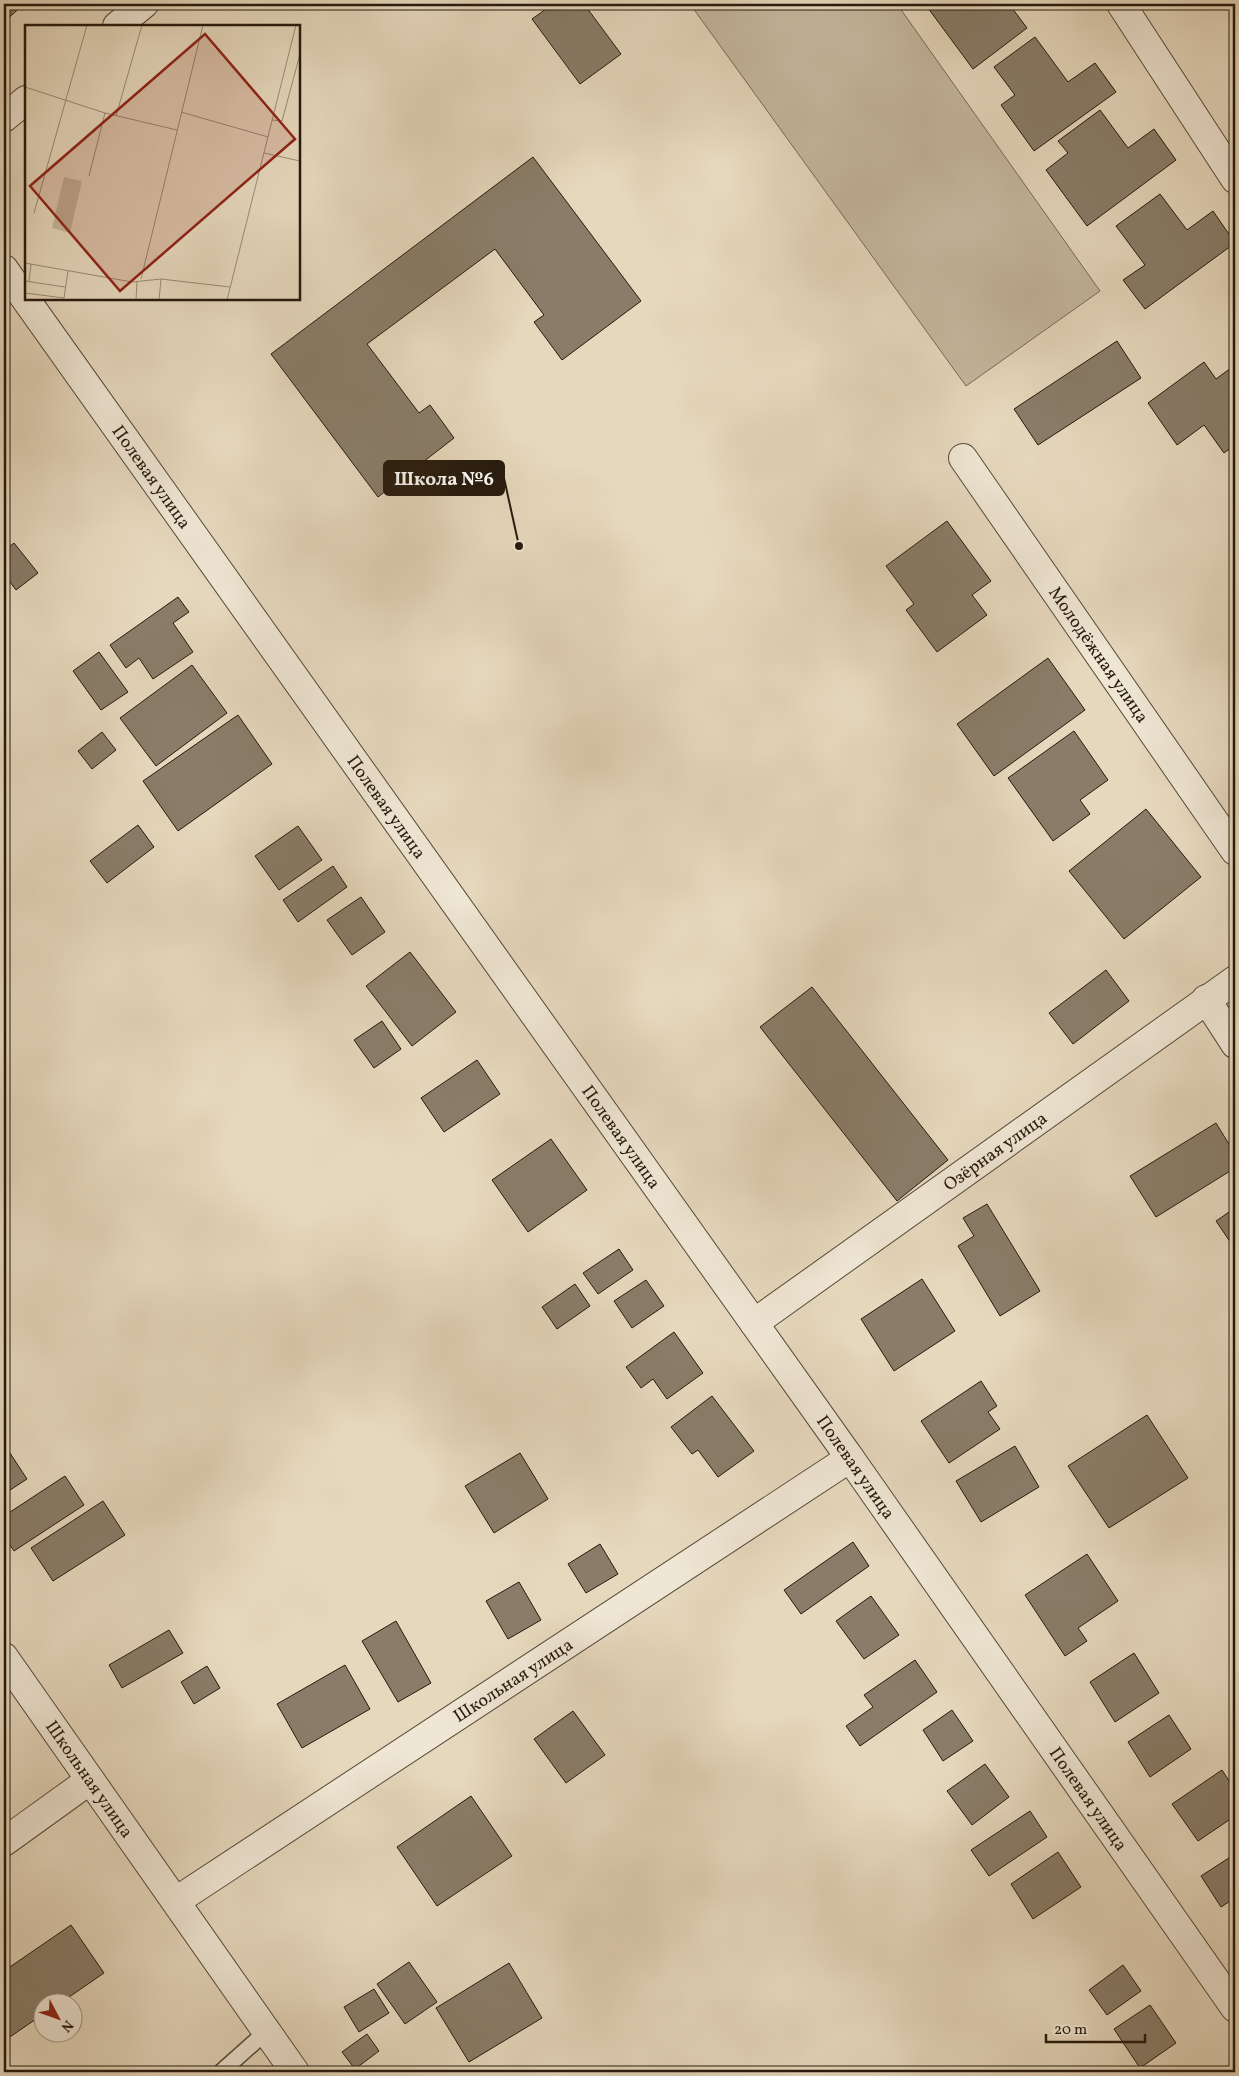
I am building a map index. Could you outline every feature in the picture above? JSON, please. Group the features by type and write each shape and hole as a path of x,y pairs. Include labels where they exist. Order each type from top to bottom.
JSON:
{"street":[{"path":"118,25 144,4"},
{"path":"1121,4 1235,178"},
{"path":"4,118 25,101"},
{"name":"Полевая улица","path":"4,270 25,299"},
{"name":"Полевая улица","path":"25,300 850,1458 1235,2008"},
{"name":"Молодёжная улица","path":"963,458 1235,851"},
{"name":"Озёрная улица","path":"754,1323 1235,980"},
{"path":"1206,999 1235,1044"},
{"name":"Школьная улица","path":"176,1902 850,1458"},
{"name":"Школьная улица","path":"4,1657 295,2072"},
{"path":"4,1842 90,1780"}],"lane":[{"path":"221,2072 266,2031"}],"shaded area":[{"path":"690,4 897,4 1100,291 966,386"}],"building":[{"path":"4,4 24,4 4,22"},
{"path":"553,4 584,4 621,54 580,84 532,19"},
{"path":"925,4 1009,4 1027,28 973,69"},
{"path":"1035,37 1068,82 1095,63 1116,92 1034,151 1001,105 1015,95 994,67"},
{"path":"1100,110 1128,148 1154,129 1176,160 1087,226 1046,170 1068,153 1058,141"},
{"path":"533,157 641,301 562,360 534,322 544,315 495,249 367,344 419,413 430,405 454,438 378,497 271,354"},
{"path":"1160,194 1187,230 1213,211 1235,243 1145,309 1123,280 1145,265 1116,226"},
{"path":"1117,341 1141,378 1038,445 1014,409"},
{"path":"1204,362 1216,379 1235,365 1235,445 1224,453 1204,425 1177,445 1148,403"},
{"path":"947,521 991,581 972,595 987,615 937,652 906,610 914,604 886,566"},
{"path":"14,543 38,573 16,590 4,574 4,551"},
{"path":"178,597 189,612 173,623 193,652 153,679 139,658 126,668 110,645"},
{"path":"99,652 128,692 101,710 73,671"},
{"path":"1048,658 1085,710 994,776 957,724"},
{"path":"192,665 227,713 156,766 120,718"},
{"path":"238,715 272,764 178,831 143,781"},
{"path":"1074,731 1108,780 1080,800 1090,814 1053,841 1008,778"},
{"path":"102,732 116,750 92,769 78,751"},
{"path":"1146,809 1201,877 1124,939 1069,871"},
{"path":"138,825 154,847 107,883 90,861"},
{"path":"298,826 322,860 279,890 255,856"},
{"path":"333,866 347,887 298,922 283,900"},
{"path":"361,897 385,932 352,955 327,920"},
{"path":"410,952 456,1012 412,1046 366,986"},
{"path":"1106,970 1129,1001 1073,1044 1049,1013"},
{"path":"812,987 948,1160 897,1201 760,1027"},
{"path":"382,1021 401,1049 374,1068 354,1040"},
{"path":"477,1060 500,1094 444,1132 421,1098"},
{"path":"1216,1123 1235,1154 1235,1168 1156,1217 1130,1176"},
{"path":"551,1139 587,1190 528,1232 492,1180"},
{"path":"987,1204 1040,1291 1000,1316 958,1246 974,1236 963,1218"},
{"path":"1235,1208 1235,1249 1216,1221"},
{"path":"619,1249 633,1270 598,1294 583,1273"},
{"path":"922,1279 955,1331 894,1371 861,1319"},
{"path":"646,1280 664,1306 632,1328 614,1301"},
{"path":"575,1284 590,1306 557,1329 542,1307"},
{"path":"674,1332 703,1373 667,1399 653,1379 641,1388 626,1367"},
{"path":"981,1381 997,1406 988,1412 1000,1429 949,1463 921,1421"},
{"path":"712,1396 754,1451 718,1477 698,1450 692,1454 671,1427"},
{"path":"1147,1415 1188,1478 1109,1528 1068,1466"},
{"path":"4,1444 27,1479 4,1494"},
{"path":"1015,1446 1039,1487 981,1522 956,1481"},
{"path":"520,1453 548,1499 494,1533 465,1486"},
{"path":"65,1476 84,1505 14,1551 4,1536 4,1516"},
{"path":"103,1501 125,1535 53,1581 31,1548"},
{"path":"853,1542 869,1566 801,1614 784,1590"},
{"path":"600,1544 618,1574 586,1593 568,1564"},
{"path":"1087,1554 1118,1601 1078,1628 1087,1641 1065,1656 1025,1595"},
{"path":"519,1582 541,1620 508,1639 486,1601"},
{"path":"871,1596 899,1635 864,1659 836,1621"},
{"path":"396,1621 431,1683 398,1702 362,1641"},
{"path":"169,1630 183,1653 122,1688 109,1665"},
{"path":"1134,1653 1159,1693 1115,1722 1090,1682"},
{"path":"915,1660 937,1692 860,1746 846,1726 873,1707 864,1695"},
{"path":"345,1665 370,1709 302,1748 277,1704"},
{"path":"207,1666 220,1688 194,1704 181,1682"},
{"path":"952,1710 973,1741 943,1761 923,1730"},
{"path":"573,1711 605,1755 566,1783 534,1739"},
{"path":"1169,1715 1191,1749 1150,1777 1128,1742"},
{"path":"985,1764 1009,1797 972,1825 947,1791"},
{"path":"1222,1770 1235,1790 1235,1816 1198,1841 1172,1804"},
{"path":"471,1796 512,1856 437,1906 397,1847"},
{"path":"1030,1811 1047,1837 989,1876 971,1850"},
{"path":"1058,1852 1081,1887 1033,1919 1011,1884"},
{"path":"1235,1854 1235,1898 1221,1907 1201,1876"},
{"path":"71,1925 104,1973 74,1994 32,1994 32,2022 4,2041 4,1971"},
{"path":"409,1962 437,2002 405,2024 377,1984"},
{"path":"509,1963 542,2018 469,2062 436,2008"},
{"path":"1123,1965 1141,1991 1107,2015 1089,1990"},
{"path":"374,1989 389,2013 359,2032 344,2007"},
{"path":"1150,2005 1176,2043 1140,2068 1114,2029"},
{"path":"367,2034 379,2051 355,2069 342,2052"}],"place":[{"name":"Школа №6","path":"519,546"}]}
